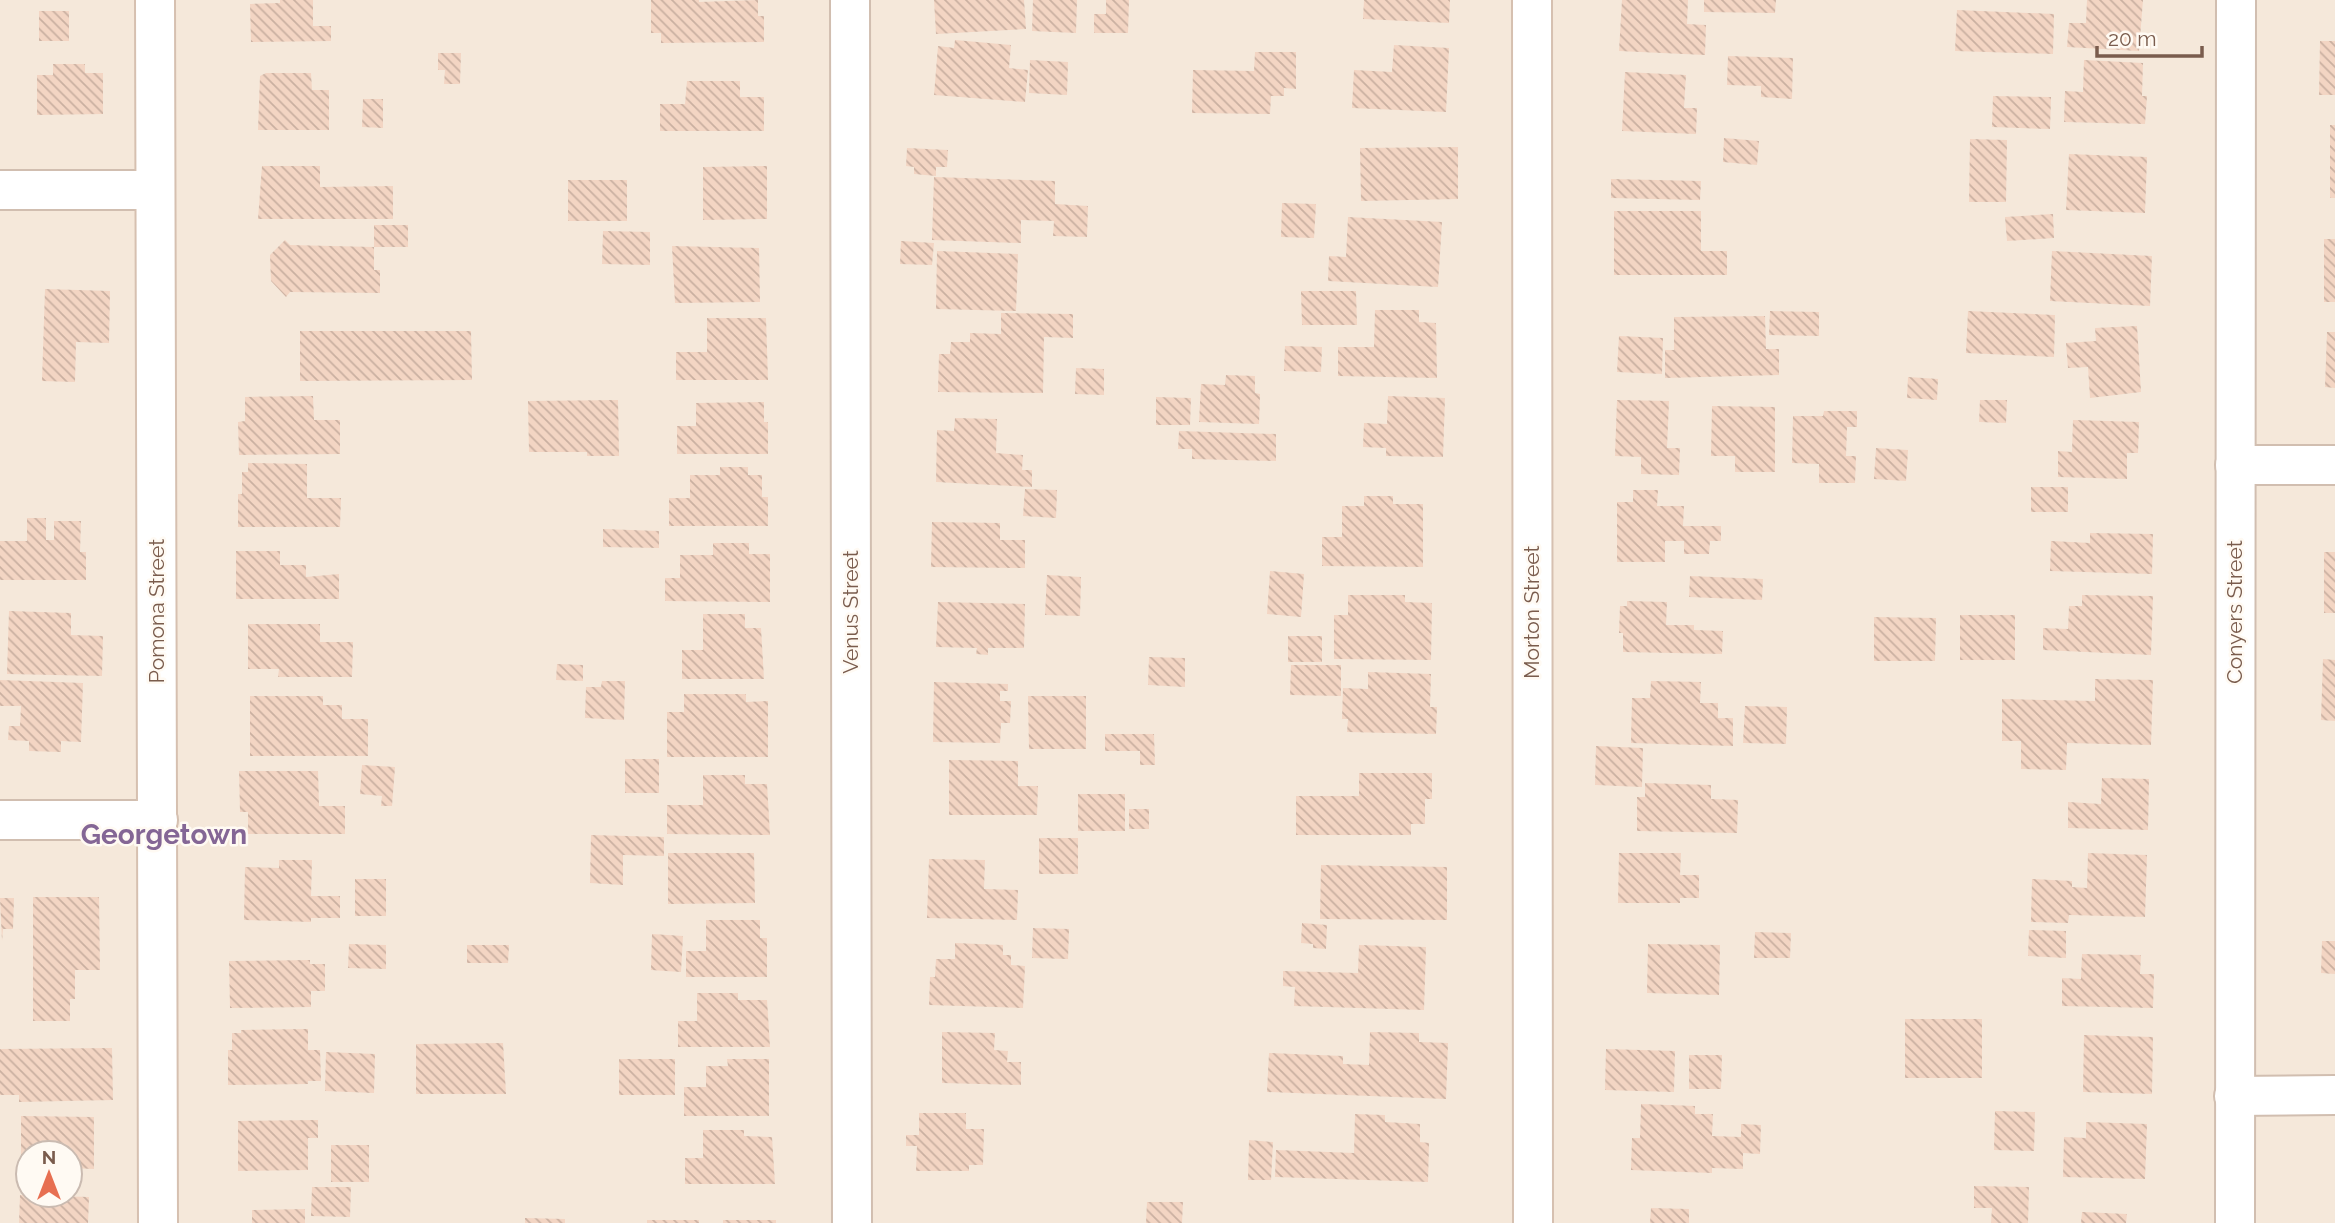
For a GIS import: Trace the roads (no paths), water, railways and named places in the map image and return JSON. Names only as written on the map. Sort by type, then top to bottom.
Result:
[{"type":"street","name":"Pomona Street","points":[[155,0],[158,1223]]},
{"type":"street","name":"Venus Street","points":[[850,0],[852,1223]]},
{"type":"street","name":"Morton Street","points":[[1532,0],[1533,1223]]},
{"type":"street","name":"Conyers Street","points":[[2235,1223],[2236,0]]},
{"type":"street","points":[[0,190],[155,190]]},
{"type":"street","points":[[2235,465],[2335,465]]},
{"type":"street","points":[[0,820],[158,820]]},
{"type":"street","points":[[2234,1096],[2335,1095]]},
{"type":"district","name":"Georgetown","points":[[164,834]]}]
